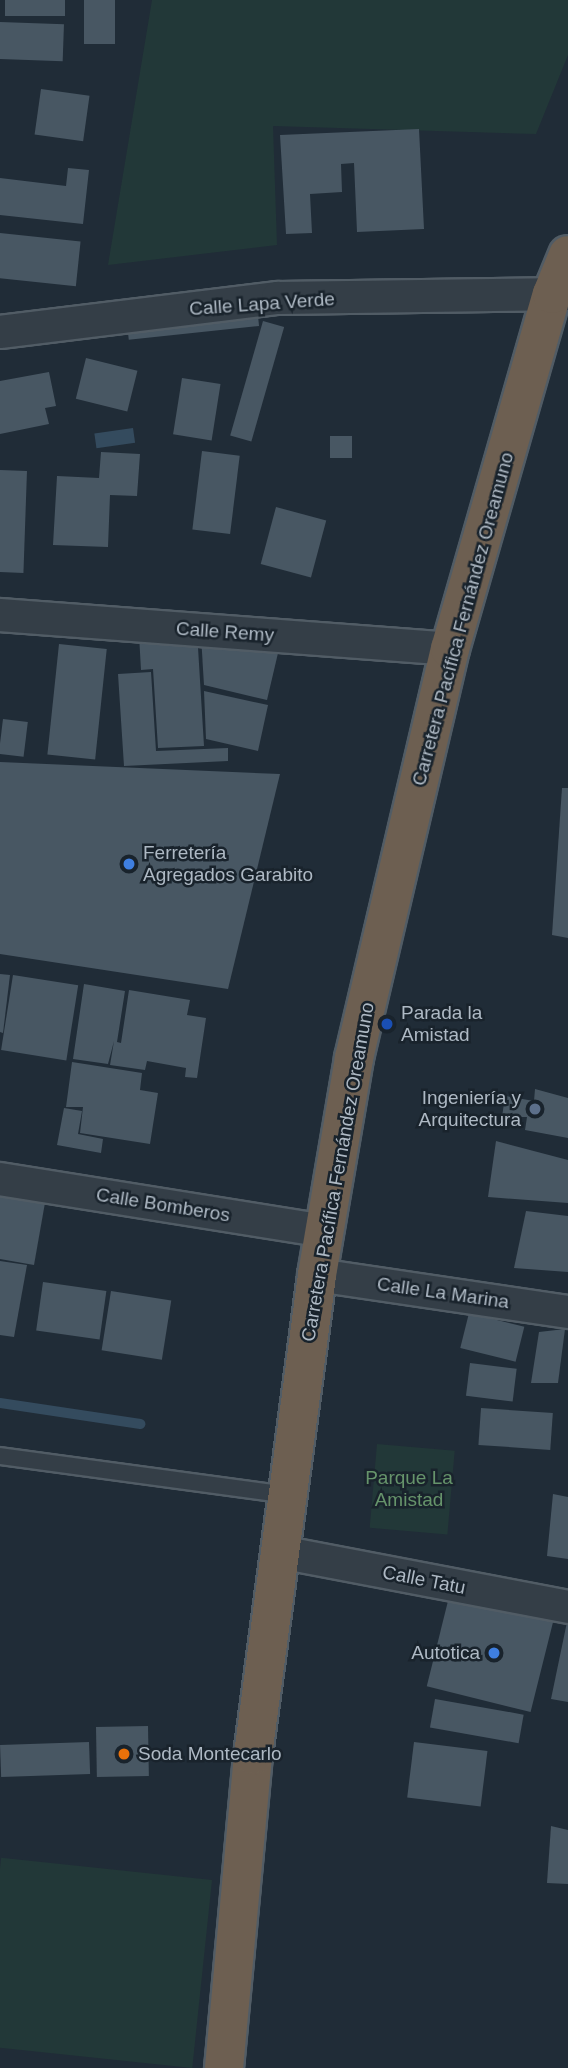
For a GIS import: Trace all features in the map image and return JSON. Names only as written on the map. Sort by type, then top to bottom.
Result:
[{"type":"highway","name":"Carretera Pacífica Fernández Oreamuno","points":[[224,2068],[253,1755],[317,1275],[355,1058],[450,649],[560,294],[568,255]]},
{"type":"street","name":"Calle Lapa Verde","points":[[0,332],[278,298],[560,294]]},
{"type":"street","name":"Calle Remy","points":[[0,615],[450,649]]},
{"type":"street","name":"Calle Bomberos","points":[[0,1179],[325,1231]]},
{"type":"street","name":"Calle La Marina","points":[[317,1275],[568,1312]]},
{"type":"street","name":"Calle Tatu","points":[[280,1552],[568,1607]]},
{"type":"lane","points":[[0,1456],[288,1495]]},
{"type":"green space","points":[[152,0],[568,0],[568,55],[536,134],[273,126],[277,245],[108,265]]},
{"type":"green space","name":"Parque La Amistad","points":[[377,1444],[455,1451],[447,1534],[370,1528]]},
{"type":"green space","points":[[1,1858],[212,1880],[192,2068],[0,2048]]},
{"type":"water","points":[[133,428],[135,443],[96,448],[94,433]]},
{"type":"building","points":[[5,0],[65,0],[65,16],[5,16]]},
{"type":"building","points":[[84,0],[115,0],[115,44],[84,44]]},
{"type":"building","points":[[0,22],[64,24],[63,61],[0,59]]},
{"type":"building","points":[[41,89],[90,96],[83,141],[35,135]]},
{"type":"building","points":[[419,129],[424,229],[357,232],[354,163],[341,164],[342,192],[310,194],[312,233],[286,234],[280,135]]},
{"type":"building","points":[[68,168],[89,170],[83,224],[0,215],[0,178],[66,186]]},
{"type":"building","points":[[0,233],[81,241],[76,286],[0,278]]},
{"type":"building","points":[[258,316],[259,326],[129,340],[128,330]]},
{"type":"building","points":[[263,321],[284,327],[251,441],[230,435]]},
{"type":"building","points":[[86,358],[137,371],[127,412],[76,399]]},
{"type":"building","points":[[49,372],[56,406],[45,408],[49,424],[0,434],[0,381]]},
{"type":"building","points":[[182,378],[221,384],[212,440],[173,434]]},
{"type":"building","points":[[330,436],[352,436],[352,458],[330,458]]},
{"type":"building","points":[[202,451],[240,456],[230,534],[192,529]]},
{"type":"building","points":[[101,452],[140,454],[137,496],[110,495],[108,547],[53,545],[57,476],[99,478]]},
{"type":"building","points":[[0,470],[27,471],[23,573],[0,572]]},
{"type":"building","points":[[276,507],[326,520],[311,577],[261,564]]},
{"type":"building","points":[[197,631],[204,746],[158,748],[153,669],[141,670],[139,635]]},
{"type":"building","points":[[201,636],[278,653],[267,700],[204,685]]},
{"type":"building","points":[[59,644],[107,649],[95,759],[47,754]]},
{"type":"building","points":[[151,672],[156,751],[228,748],[228,761],[124,766],[118,674]]},
{"type":"building","points":[[204,691],[268,705],[258,751],[206,739]]},
{"type":"building","points":[[3,719],[28,722],[24,757],[0,754]]},
{"type":"building","name":"Ferretería Agregados Garabito","points":[[0,762],[280,774],[228,989],[0,954]]},
{"type":"building","points":[[562,788],[568,788],[568,938],[552,935]]},
{"type":"building","points":[[0,974],[10,975],[3,1033],[0,1032]]},
{"type":"building","points":[[13,975],[78,985],[66,1060],[1,1050]]},
{"type":"building","points":[[84,984],[125,991],[117,1042],[121,1043],[129,990],[190,1000],[187,1015],[206,1018],[197,1078],[185,1077],[186,1068],[147,1061],[145,1070],[110,1065],[114,1041],[108,1064],[73,1059]]},
{"type":"building","points":[[72,1062],[142,1073],[140,1090],[158,1093],[150,1144],[80,1133],[83,1107],[66,1107]]},
{"type":"building","name":"Ingeniería y Arquitectura","points":[[535,1089],[568,1098],[568,1138],[525,1130],[527,1117],[502,1117],[505,1096],[534,1101]]},
{"type":"building","points":[[64,1108],[82,1111],[78,1134],[103,1139],[101,1153],[57,1145]]},
{"type":"building","points":[[496,1141],[568,1160],[568,1203],[488,1197]]},
{"type":"building","points":[[0,1189],[46,1197],[34,1265],[0,1259]]},
{"type":"building","points":[[526,1211],[568,1216],[568,1272],[514,1268]]},
{"type":"building","points":[[0,1261],[27,1265],[14,1337],[0,1335]]},
{"type":"building","points":[[43,1282],[106,1291],[100,1339],[36,1331]]},
{"type":"building","points":[[111,1291],[171,1301],[162,1360],[102,1350]]},
{"type":"building","points":[[469,1313],[524,1327],[516,1362],[460,1348]]},
{"type":"building","points":[[565,1329],[558,1383],[531,1383],[539,1332]]},
{"type":"building","points":[[470,1363],[517,1369],[513,1401],[466,1396]]},
{"type":"building","points":[[481,1408],[553,1413],[550,1450],[478,1445]]},
{"type":"building","points":[[553,1494],[568,1497],[568,1559],[547,1556]]},
{"type":"building","name":"Autotica","points":[[450,1593],[554,1619],[531,1712],[427,1686]]},
{"type":"building","points":[[568,1622],[568,1702],[551,1699]]},
{"type":"building","points":[[435,1699],[524,1715],[519,1743],[430,1728]]},
{"type":"building","name":"Soda Montecarlo","points":[[148,1726],[149,1776],[97,1777],[96,1727]]},
{"type":"building","points":[[89,1742],[90,1774],[1,1777],[0,1745]]},
{"type":"building","points":[[414,1742],[487,1751],[481,1807],[407,1798]]},
{"type":"building","points":[[551,1826],[568,1830],[568,1884],[547,1883]]},
{"type":"waterway","points":[[0,1403],[140,1424]]},
{"type":"place","name":"Ferretería Agregados Garabito","points":[[129,864]]},
{"type":"place","name":"Parada la Amistad","points":[[387,1024]]},
{"type":"place","name":"Ingeniería y Arquitectura","points":[[535,1109]]},
{"type":"place","name":"Autotica","points":[[494,1653]]},
{"type":"place","name":"Soda Montecarlo","points":[[124,1754]]}]
